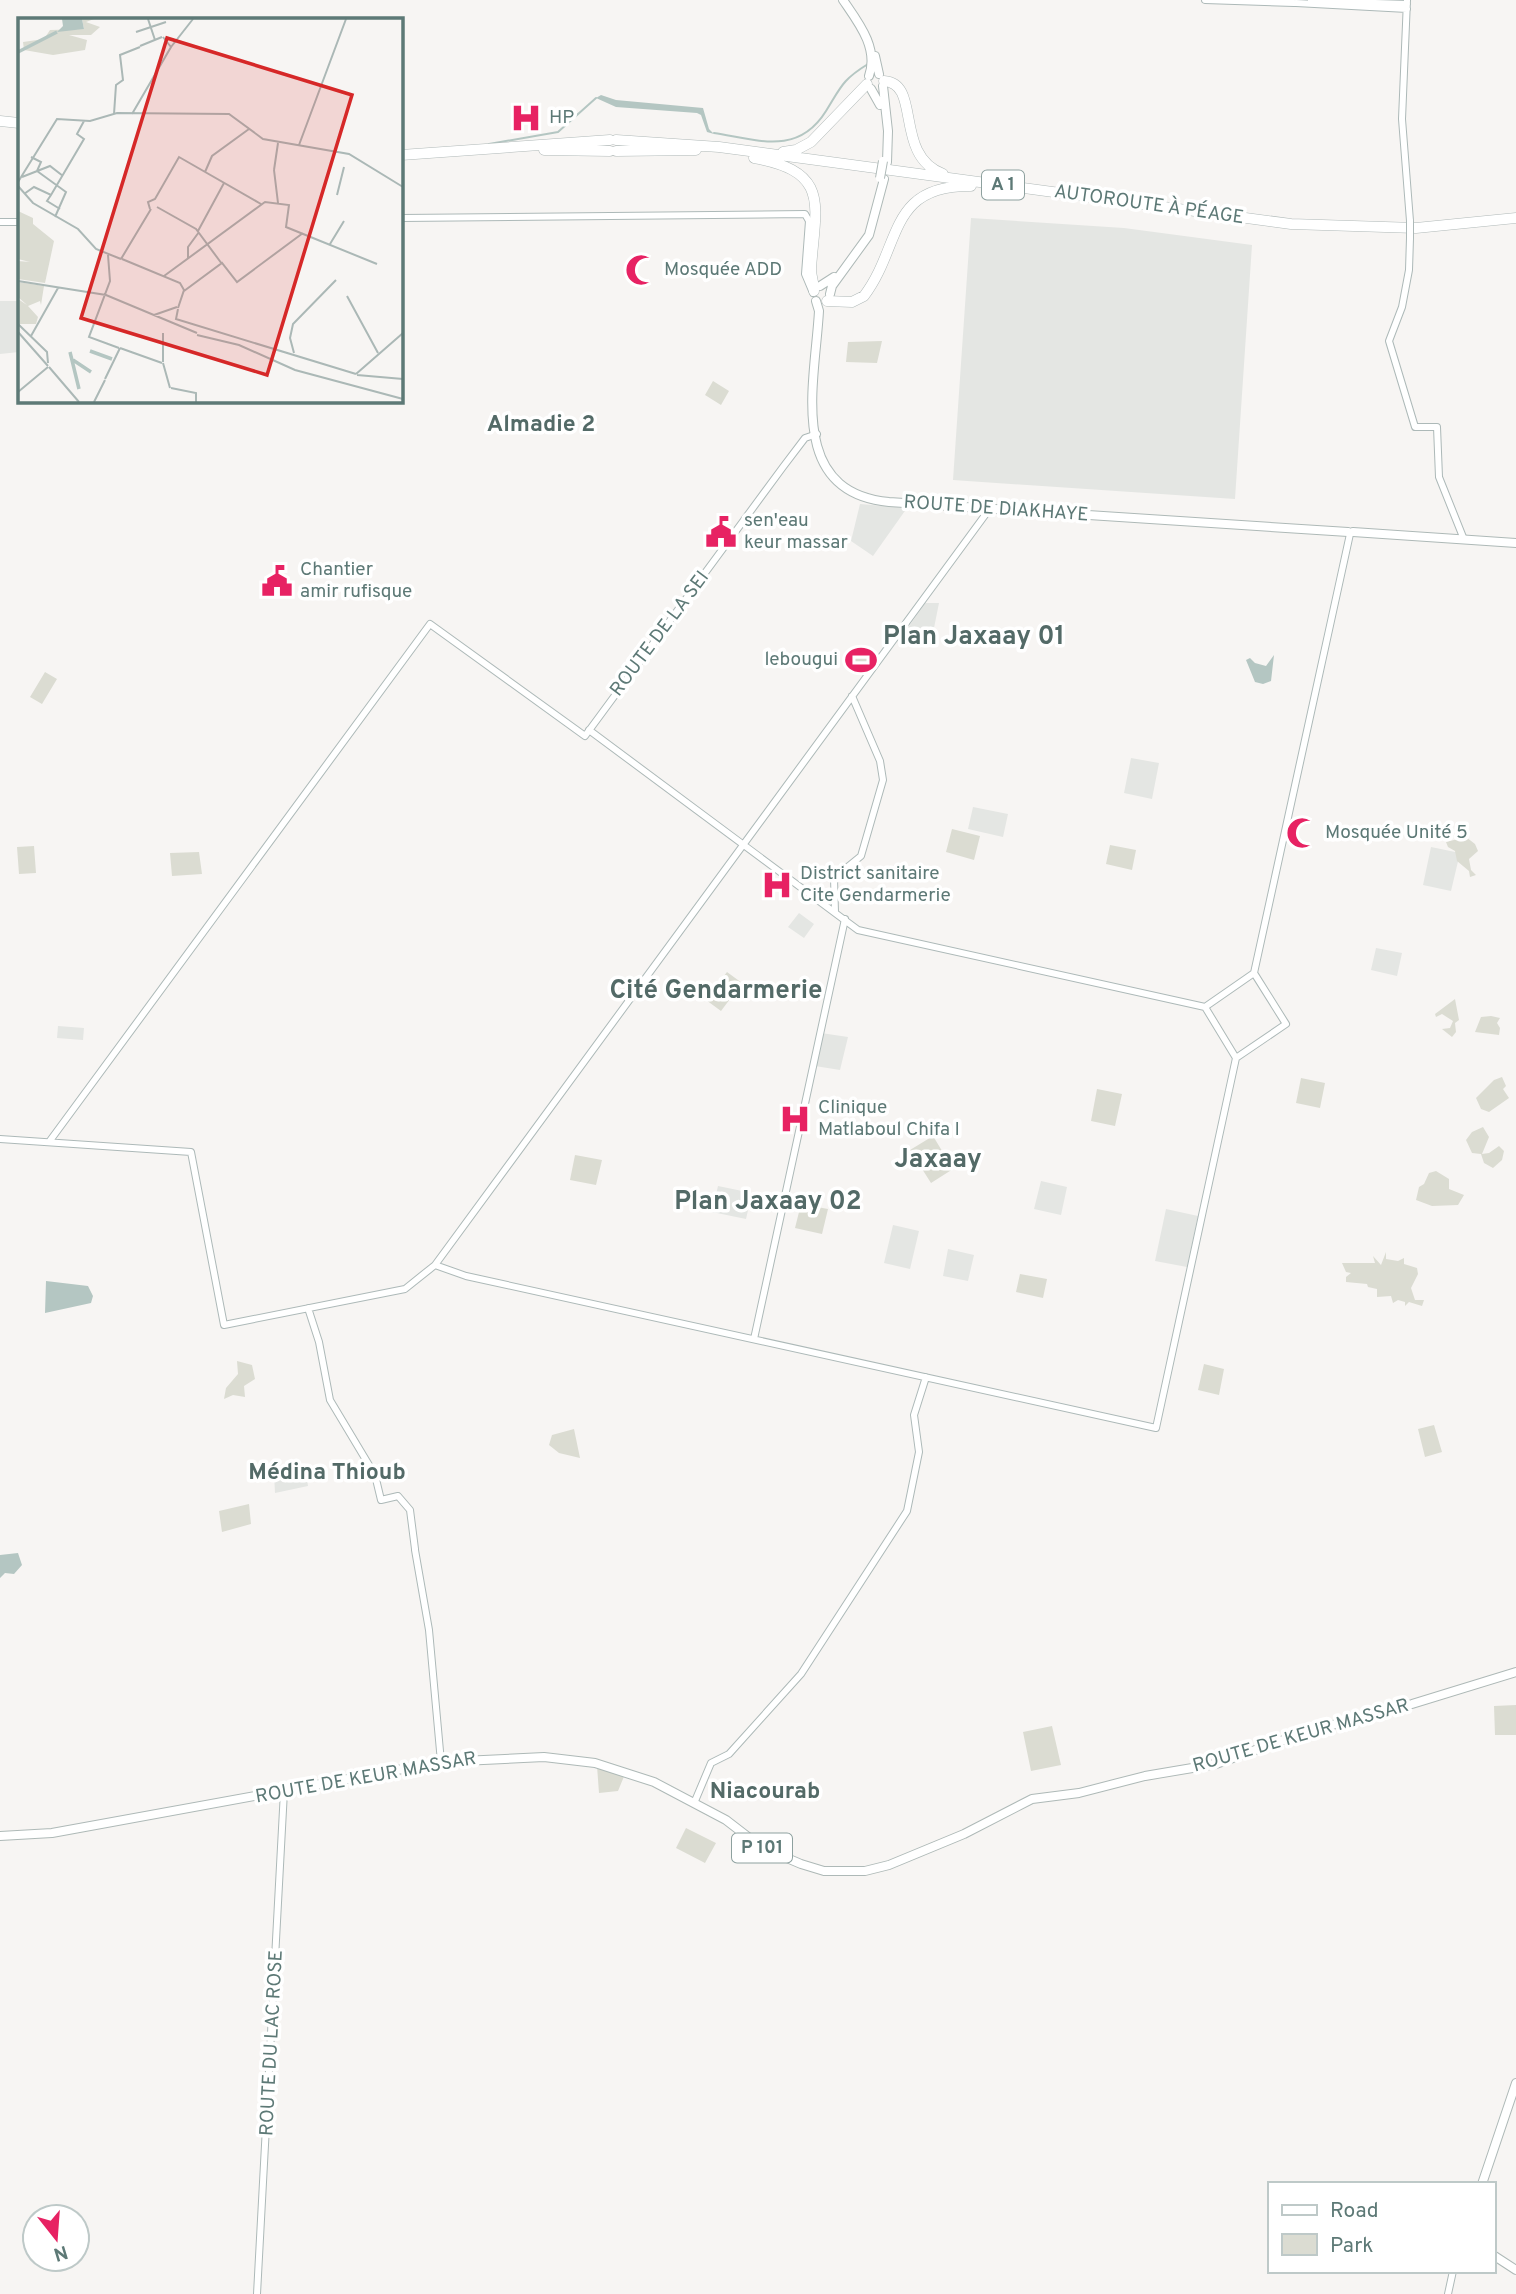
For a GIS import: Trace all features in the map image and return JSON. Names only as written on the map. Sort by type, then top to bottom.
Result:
[{"type":"highway","points":[[882,80],[897,84],[904,94],[912,138],[925,163],[942,174],[975,184]]},
{"type":"highway","points":[[721,150],[782,152],[803,147],[818,136],[869,83]]},
{"type":"highway","points":[[0,122],[18,125]]},
{"type":"highway","name":"A 1","points":[[402,157],[613,145],[721,150],[975,184]]},
{"type":"highway","points":[[721,150],[789,167],[809,184],[816,205],[811,273],[815,293]]},
{"type":"highway","points":[[828,299],[855,301],[864,296],[901,220],[921,197],[941,188],[975,184]]},
{"type":"highway","name":"AUTOROUTE À PÉAGE","points":[[975,184],[1320,226],[1416,228],[1516,220]]},
{"type":"main road","points":[[815,293],[833,279],[865,233],[875,209],[885,162],[888,131],[882,80],[867,33],[845,0]]},
{"type":"main road","points":[[845,0],[866,39],[872,60],[869,83],[878,98],[883,122],[885,162]]},
{"type":"main road","points":[[869,83],[882,80]]},
{"type":"main road","points":[[869,83],[882,80]]},
{"type":"main road","points":[[828,299],[832,286],[869,234],[882,179]]},
{"type":"main road","points":[[815,293],[827,288],[828,299]]},
{"type":"main road","points":[[815,293],[828,299]]},
{"type":"main road","name":"ROUTE DE DIAKHAYE","points":[[815,293],[819,313],[812,435],[834,474],[862,493],[888,499],[986,508],[1516,541]]},
{"type":"main road","name":"ROUTE DE DIAKHAYE","points":[[812,435],[821,320],[828,299]]},
{"type":"main road","name":"ROUTE DE DIAKHAYE","points":[[1350,531],[1516,541]]},
{"type":"main road","name":"ROUTE DE KEUR MASSAR","points":[[0,1836],[52,1833],[441,1762],[515,1757],[587,1762],[654,1782],[695,1801],[761,1847],[800,1864],[824,1871],[865,1871],[889,1865],[964,1834],[1032,1799],[1079,1793],[1159,1773],[1216,1765],[1306,1732],[1412,1704],[1516,1672]]},
{"type":"main road","points":[[1483,2182],[1516,2082]]},
{"type":"main road","points":[[1495,2256],[1516,2270]]},
{"type":"street","points":[[1205,0],[1407,4],[1402,119],[1410,222],[1409,270],[1402,307],[1389,341],[1415,427],[1437,427],[1439,477],[1463,537]]},
{"type":"street","points":[[402,218],[805,214],[809,221],[804,274],[815,293]]},
{"type":"street","points":[[0,222],[18,222]]},
{"type":"street","name":"ROUTE DE LA SEI","points":[[587,733],[812,435]]},
{"type":"street","points":[[0,1139],[191,1152],[224,1325],[405,1289],[435,1265],[744,846],[986,508]]},
{"type":"street","points":[[1205,1007],[1254,973],[1350,531]]},
{"type":"street","points":[[49,1142],[430,624],[587,733],[858,930],[1205,1007],[1236,1058],[1156,1428],[467,1276],[435,1265]]},
{"type":"street","points":[[754,1339],[841,918],[834,878],[861,856],[883,780],[880,761],[852,696]]},
{"type":"street","points":[[1236,1058],[1286,1024],[1254,973]]},
{"type":"street","points":[[308,1308],[335,1413],[375,1475],[381,1500],[398,1496],[410,1510],[429,1630],[441,1762]]},
{"type":"street","points":[[695,1801],[711,1763],[729,1754],[801,1674],[907,1511],[919,1452],[914,1415],[926,1377]]},
{"type":"street","name":"ROUTE DU LAC ROSE","points":[[257,2294],[284,1791]]},
{"type":"street","points":[[1448,2294],[1453,2273]]},
{"type":"shaded area","points":[[601,95],[616,100],[703,108],[709,129],[714,134],[707,132],[701,115],[697,113],[616,107],[596,98]]},
{"type":"shaded area","points":[[971,218],[1124,228],[1252,245],[1235,499],[953,480]]},
{"type":"shaded area","points":[[0,301],[18,301],[18,352],[0,354]]},
{"type":"shaded area","points":[[860,504],[907,508],[873,556],[851,541]]},
{"type":"shaded area","points":[[925,603],[939,603],[932,638],[905,632]]},
{"type":"shaded area","points":[[1274,655],[1271,681],[1263,684],[1255,682],[1246,660],[1250,658],[1255,663],[1266,666]]},
{"type":"shaded area","points":[[1131,758],[1159,763],[1152,799],[1124,793]]},
{"type":"shaded area","points":[[973,807],[1008,814],[1003,837],[968,829]]},
{"type":"shaded area","points":[[1431,847],[1460,853],[1451,891],[1423,885]]},
{"type":"shaded area","points":[[799,913],[814,924],[804,938],[788,927]]},
{"type":"shaded area","points":[[1376,948],[1402,953],[1397,976],[1371,970]]},
{"type":"shaded area","points":[[58,1026],[84,1028],[83,1040],[57,1038]]},
{"type":"shaded area","points":[[821,1033],[848,1037],[840,1070],[815,1066]]},
{"type":"shaded area","points":[[1041,1181],[1067,1187],[1061,1215],[1034,1209]]},
{"type":"shaded area","points":[[718,1186],[752,1193],[746,1219],[712,1212]]},
{"type":"shaded area","points":[[1166,1209],[1198,1216],[1187,1267],[1155,1261]]},
{"type":"shaded area","points":[[893,1225],[919,1231],[910,1269],[884,1263]]},
{"type":"shaded area","points":[[948,1249],[974,1255],[968,1281],[943,1276]]},
{"type":"shaded area","points":[[46,1281],[88,1286],[93,1296],[91,1303],[45,1313]]},
{"type":"shaded area","name":"Médina Thioub","points":[[306,1471],[308,1486],[275,1493],[274,1473]]},
{"type":"shaded area","points":[[18,1553],[22,1565],[14,1574],[5,1573],[0,1578],[0,1555]]},
{"type":"green space","points":[[882,341],[877,363],[846,362],[848,342]]},
{"type":"green space","points":[[713,381],[729,391],[721,405],[705,395]]},
{"type":"green space","name":"lebougui","points":[[859,645],[877,658],[863,676],[845,663]]},
{"type":"green space","points":[[45,672],[57,679],[42,704],[30,697]]},
{"type":"green space","points":[[952,829],[980,836],[974,860],[946,852]]},
{"type":"green space","points":[[1466,837],[1475,844],[1478,851],[1469,859],[1471,870],[1476,875],[1470,877],[1469,871],[1457,861],[1455,851],[1448,847],[1446,842]]},
{"type":"green space","points":[[1110,845],[1136,850],[1132,870],[1106,864]]},
{"type":"green space","points":[[34,846],[36,873],[19,874],[17,847]]},
{"type":"green space","points":[[199,852],[202,874],[172,876],[170,853]]},
{"type":"green space","points":[[727,972],[742,983],[721,1011],[706,1000]]},
{"type":"green space","points":[[1455,999],[1459,1020],[1455,1023],[1456,1032],[1452,1037],[1442,1029],[1450,1028],[1453,1021],[1442,1014],[1436,1017],[1435,1014]]},
{"type":"green space","points":[[1481,1017],[1500,1018],[1497,1023],[1500,1028],[1499,1035],[1475,1032]]},
{"type":"green space","points":[[1502,1077],[1506,1086],[1503,1089],[1509,1098],[1489,1112],[1481,1109],[1476,1098],[1494,1080]]},
{"type":"green space","points":[[1301,1078],[1325,1083],[1320,1108],[1296,1103]]},
{"type":"green space","points":[[1097,1089],[1122,1094],[1115,1126],[1091,1121]]},
{"type":"green space","points":[[1483,1127],[1489,1137],[1482,1154],[1499,1146],[1504,1151],[1502,1160],[1493,1168],[1484,1163],[1481,1154],[1472,1153],[1466,1140],[1472,1132]]},
{"type":"green space","points":[[933,1136],[953,1169],[931,1183],[910,1150]]},
{"type":"green space","points":[[575,1155],[602,1160],[596,1185],[570,1180]]},
{"type":"green space","points":[[1436,1171],[1449,1179],[1449,1189],[1464,1195],[1458,1205],[1432,1206],[1416,1200],[1419,1187],[1424,1184],[1429,1173]]},
{"type":"green space","points":[[801,1204],[828,1209],[822,1234],[795,1228]]},
{"type":"green space","points":[[1386,1252],[1386,1259],[1398,1261],[1404,1258],[1404,1264],[1417,1268],[1418,1274],[1411,1288],[1415,1300],[1424,1300],[1422,1306],[1409,1302],[1405,1306],[1405,1302],[1398,1300],[1393,1303],[1391,1296],[1377,1297],[1377,1289],[1368,1287],[1367,1284],[1346,1282],[1346,1277],[1351,1273],[1346,1272],[1342,1263],[1375,1263],[1373,1256],[1381,1265]]},
{"type":"green space","points":[[1020,1274],[1047,1279],[1043,1298],[1016,1292]]},
{"type":"green space","points":[[237,1361],[252,1365],[255,1379],[244,1386],[245,1397],[233,1395],[224,1399],[226,1388],[238,1374]]},
{"type":"green space","points":[[1204,1364],[1224,1369],[1219,1395],[1198,1390]]},
{"type":"green space","points":[[1434,1425],[1442,1452],[1425,1457],[1418,1429]]},
{"type":"green space","points":[[574,1429],[580,1458],[559,1453],[549,1445],[552,1435]]},
{"type":"green space","points":[[249,1504],[251,1524],[222,1532],[219,1511]]},
{"type":"green space","points":[[1516,1705],[1516,1735],[1495,1735],[1494,1706]]},
{"type":"green space","points":[[1052,1726],[1061,1765],[1031,1771],[1023,1732]]},
{"type":"green space","points":[[597,1766],[625,1774],[618,1791],[599,1793]]},
{"type":"green space","points":[[686,1828],[716,1843],[705,1863],[676,1848]]},
{"type":"waterway","points":[[714,133],[761,141],[790,140],[815,125],[847,80],[868,64]]},
{"type":"waterway","points":[[489,144],[558,132],[596,98]]},
{"type":"place","name":"HP","points":[[526,118]]},
{"type":"place","name":"Mosquée ADD","points":[[641,270]]},
{"type":"place","name":"sen'eau keur massar","points":[[721,532]]},
{"type":"place","name":"Chantier amir rufisque","points":[[277,581]]},
{"type":"place","name":"lebougui","points":[[861,660]]},
{"type":"place","name":"Mosquée Unité 5","points":[[1302,833]]},
{"type":"place","name":"District sanitaire Cite Gendarmerie","points":[[777,885]]},
{"type":"place","name":"Clinique Matlaboul Chifa I","points":[[795,1119]]},
{"type":"district","name":"Almadie 2","points":[[541,425]]},
{"type":"district","name":"Plan Jaxaay 01","points":[[974,637]]},
{"type":"district","name":"Cité Gendarmerie","points":[[716,991]]},
{"type":"district","name":"Jaxaay","points":[[938,1160]]},
{"type":"district","name":"Plan Jaxaay 02","points":[[768,1202]]},
{"type":"district","name":"Médina Thioub","points":[[327,1473]]},
{"type":"district","name":"Niacourab","points":[[765,1792]]}]
